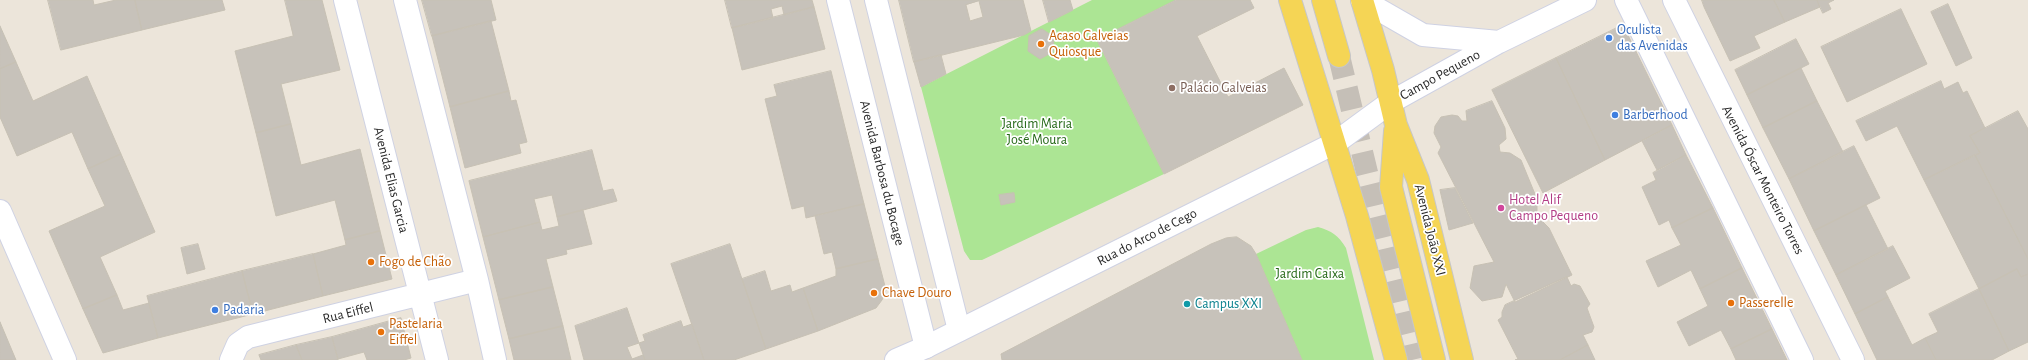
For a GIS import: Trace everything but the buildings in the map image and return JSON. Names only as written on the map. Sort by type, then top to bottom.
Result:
[{"type":"main road","points":[[1290,0],[1335,143],[1396,360]]},
{"type":"main road","points":[[1323,0],[1339,56]]},
{"type":"main road","name":"Campo Pequeno","points":[[1362,0],[1391,102]]},
{"type":"main road","name":"Avenida João XXI","points":[[1391,102],[1396,126],[1418,180],[1462,360]]},
{"type":"main road","points":[[1396,126],[1391,187],[1434,360]]},
{"type":"street","name":"Avenida Elias Garcia","points":[[345,0],[437,360]]},
{"type":"street","points":[[404,0],[477,280],[495,360]]},
{"type":"street","name":"Avenida Barbosa du Bocage","points":[[838,0],[926,347]]},
{"type":"street","points":[[876,0],[959,330]]},
{"type":"street","points":[[1362,0],[1423,35],[1499,42]]},
{"type":"street","name":"Campo Pequeno","points":[[1391,102],[1499,42],[1585,0]]},
{"type":"street","points":[[1626,0],[1802,360]]},
{"type":"street","name":"Avenida Óscar Monteiro Torres","points":[[1674,0],[1853,360]]},
{"type":"street","name":"Rua do Arco de Cego","points":[[896,360],[926,347],[1335,143],[1391,102]]},
{"type":"street","points":[[0,211],[65,360]]},
{"type":"street","name":"Rua Eiffel","points":[[231,360],[238,344],[248,337],[477,280]]},
{"type":"green space","name":"Jardim Maria José Moura","points":[[1092,0],[1176,0],[1097,40],[1164,174],[982,260],[970,260],[964,251],[921,87]]},
{"type":"green space","name":"Jardim Caixa","points":[[1318,227],[1334,234],[1346,248],[1374,360],[1302,360],[1256,254],[1306,230]]},
{"type":"tunnel","points":[[1339,56],[1412,360]]},
{"type":"place","name":"Oculista das Avenidas","points":[[1609,38]]},
{"type":"place","name":"Acaso Galveias Quiosque","points":[[1041,44]]},
{"type":"place","name":"Palácio Galveias","points":[[1172,88]]},
{"type":"place","name":"Barberhood","points":[[1615,115]]},
{"type":"place","name":"Hotel Alif Campo Pequeno","points":[[1501,208]]},
{"type":"place","name":"Fogo de Chão","points":[[371,262]]},
{"type":"place","name":"Chave Douro","points":[[874,293]]},
{"type":"place","name":"Passerelle","points":[[1731,303]]},
{"type":"place","name":"Campus XXI","points":[[1187,304]]},
{"type":"place","name":"Padaria","points":[[215,310]]},
{"type":"place","name":"Pastelaria Eiffel","points":[[381,332]]}]
